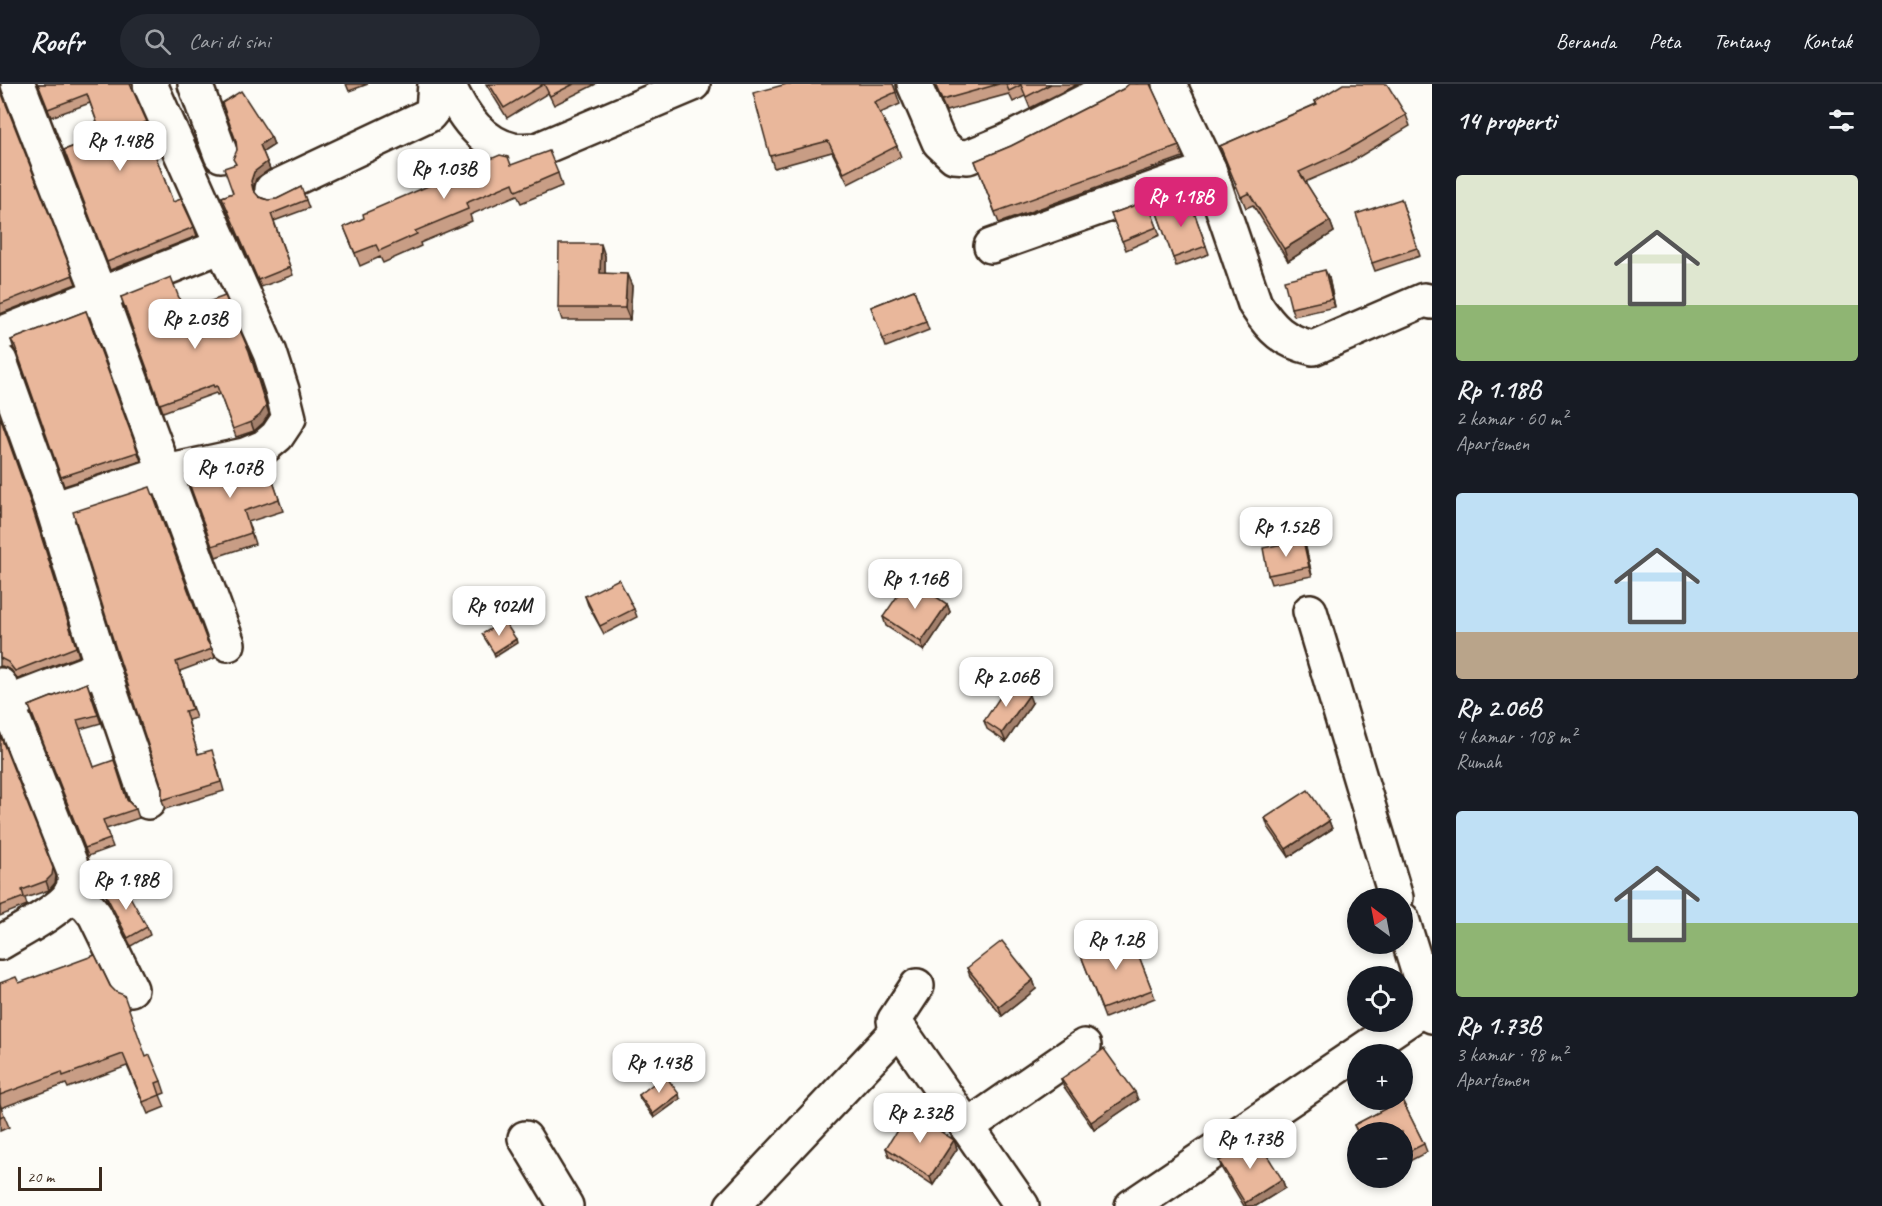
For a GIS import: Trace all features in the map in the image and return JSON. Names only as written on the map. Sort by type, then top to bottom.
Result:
[{"type":"street","points":[[18,84],[100,295],[228,644]]},
{"type":"street","points":[[53,510],[166,472],[245,455],[264,447],[277,436],[289,418],[270,353],[150,84]]},
{"type":"street","points":[[195,84],[221,155]]},
{"type":"street","points":[[272,189],[429,115],[434,110],[435,84]]},
{"type":"street","points":[[448,84],[470,123],[490,140],[513,150],[537,150],[644,94],[693,84]]},
{"type":"street","points":[[914,84],[939,142],[954,156],[968,157],[1007,141],[1119,84]]},
{"type":"street","points":[[1168,84],[1209,169],[1255,304],[1267,323],[1285,339],[1313,348],[1424,300],[1432,302]]},
{"type":"street","points":[[991,246],[1209,169]]},
{"type":"street","points":[[0,334],[222,246]]},
{"type":"street","points":[[0,361],[53,510],[102,667],[148,802]]},
{"type":"street","points":[[1310,611],[1393,888]]},
{"type":"street","points":[[0,943],[59,905],[70,894],[75,882],[74,872],[2,698],[102,667]]},
{"type":"street","points":[[70,894],[87,905],[95,915],[131,988]]},
{"type":"street","points":[[1132,1206],[1430,1011],[1413,954]]},
{"type":"street","points":[[917,986],[894,1021],[1022,1206]]},
{"type":"street","points":[[732,1206],[899,1029]]},
{"type":"street","points":[[967,1127],[1084,1046]]},
{"type":"street","points":[[525,1138],[566,1206]]},
{"type":"building","points":[[38,84],[130,84],[147,122],[143,123],[173,202],[181,199],[194,227],[107,262],[64,150],[102,136],[87,94],[48,109]]},
{"type":"building","points":[[489,84],[544,84],[504,108]]},
{"type":"building","points":[[544,84],[574,84],[550,96]]},
{"type":"building","points":[[787,84],[893,84],[896,92],[874,102],[897,146],[844,173],[828,141],[770,156],[753,93]]},
{"type":"building","points":[[935,84],[999,84],[942,100]]},
{"type":"building","points":[[1006,84],[1051,84],[1026,97],[1021,85],[1009,91]]},
{"type":"building","points":[[1129,84],[1150,84],[1179,146],[995,212],[975,161],[1011,146]]},
{"type":"building","points":[[1343,84],[1387,84],[1406,115],[1345,151],[1299,172],[1330,221],[1284,249],[1249,193],[1241,197],[1220,146],[1317,104],[1315,101]]},
{"type":"building","points":[[0,89],[73,275],[0,304]]},
{"type":"building","points":[[241,91],[271,137],[260,145],[267,162],[254,172],[251,181],[253,190],[259,197],[268,200],[277,199],[301,187],[306,200],[271,214],[290,267],[258,280],[222,197],[233,193],[224,168],[236,164],[233,159],[237,150],[222,103]]},
{"type":"building","points":[[549,151],[558,173],[516,191],[513,183],[466,203],[468,209],[415,231],[417,234],[379,251],[376,245],[355,253],[344,227],[364,218],[363,214],[500,155],[508,157],[511,165]]},
{"type":"building","points":[[1189,198],[1206,246],[1173,258],[1156,210]]},
{"type":"building","points":[[1401,199],[1417,248],[1372,263],[1356,214]]},
{"type":"building","points":[[1147,201],[1157,227],[1122,241],[1111,214]]},
{"type":"building","points":[[559,244],[601,244],[600,273],[627,274],[625,308],[558,308]]},
{"type":"building","points":[[1325,270],[1332,299],[1291,308],[1284,280]]},
{"type":"building","points":[[171,277],[184,311],[225,296],[249,351],[266,406],[251,422],[233,429],[217,386],[213,385],[160,404],[121,297]]},
{"type":"building","points":[[914,290],[926,322],[883,339],[871,307]]},
{"type":"building","points":[[86,311],[138,452],[61,477],[11,340]]},
{"type":"building","points":[[0,417],[32,507],[76,647],[15,671],[8,662],[0,658]]},
{"type":"building","points":[[267,464],[279,499],[244,511],[251,533],[212,546],[186,475],[229,466],[232,475]]},
{"type":"building","points":[[150,487],[207,641],[212,649],[176,662],[192,709],[185,711],[198,754],[212,750],[221,782],[162,800],[162,787],[73,512]]},
{"type":"building","points":[[1303,540],[1309,567],[1268,575],[1263,548]]},
{"type":"building","points":[[619,579],[634,609],[600,626],[585,596]]},
{"type":"building","points":[[909,579],[947,604],[921,642],[883,617]]},
{"type":"building","points":[[504,621],[516,639],[494,653],[482,634]]},
{"type":"building","points":[[1010,682],[1029,695],[1002,733],[984,721]]},
{"type":"building","points":[[87,683],[98,715],[77,720],[94,767],[114,760],[127,800],[136,809],[103,820],[110,839],[85,848],[29,706]]},
{"type":"building","points":[[0,735],[53,868],[52,875],[46,881],[22,890],[24,897],[0,906]]},
{"type":"building","points":[[1308,790],[1329,821],[1286,849],[1265,818]]},
{"type":"building","points":[[123,884],[147,927],[128,938],[105,893]]},
{"type":"building","points":[[1130,933],[1152,990],[1102,1009],[1080,953]]},
{"type":"building","points":[[1002,941],[1033,980],[999,1007],[967,968]]},
{"type":"building","points":[[95,955],[110,986],[116,992],[124,995],[146,1057],[150,1055],[161,1081],[156,1083],[160,1095],[143,1102],[123,1054],[63,1076],[62,1072],[0,1095],[0,983],[16,977],[19,983]]},
{"type":"building","points":[[1104,1049],[1135,1092],[1091,1122],[1061,1079]]},
{"type":"building","points":[[665,1075],[679,1094],[653,1114],[639,1095]]},
{"type":"building","points":[[0,1104],[4,1115],[0,1117]]},
{"type":"building","points":[[1383,1110],[1407,1110],[1413,1122],[1360,1122]]},
{"type":"building","points":[[909,1111],[954,1140],[930,1177],[886,1148]]},
{"type":"building","points":[[1413,1122],[1424,1144],[1413,1150]]},
{"type":"building","points":[[1256,1138],[1282,1179],[1245,1203],[1219,1161]]}]
